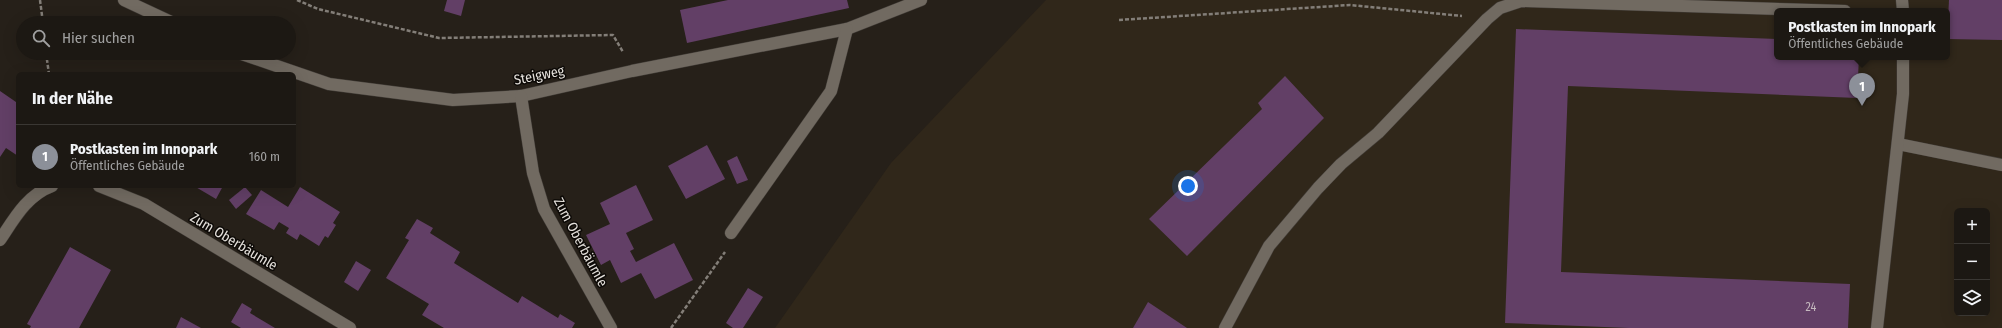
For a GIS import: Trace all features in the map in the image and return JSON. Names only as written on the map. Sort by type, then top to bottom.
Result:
[{"type":"street","points":[[124,0],[157,16]]},
{"type":"street","name":"Steigweg","points":[[296,73],[329,84],[453,100],[521,96],[632,71],[847,29],[921,0]]},
{"type":"street","points":[[1225,328],[1270,246],[1318,188],[1341,164],[1378,132],[1487,19],[1500,8],[1521,1],[1774,9]]},
{"type":"street","points":[[731,233],[831,91],[847,29]]},
{"type":"street","name":"Steigweg","points":[[259,60],[294,72]]},
{"type":"street","points":[[1877,328],[1903,94],[1903,60]]},
{"type":"street","name":"Zum Oberbäumle","points":[[521,96],[533,172],[544,208],[611,328]]},
{"type":"street","points":[[1898,144],[2002,165]]},
{"type":"street","points":[[0,240],[20,211],[34,195],[48,188]]},
{"type":"street","name":"Zum Oberbäumle","points":[[104,188],[144,204],[350,328]]},
{"type":"path","points":[[40,0],[41,16]]},
{"type":"path","points":[[297,0],[318,9],[439,38],[613,35],[632,71]]},
{"type":"path","points":[[1119,20],[1350,5],[1432,12],[1487,19]]},
{"type":"path","points":[[47,60],[49,72]]},
{"type":"path","points":[[671,328],[729,245],[731,233]]},
{"type":"shaded area","points":[[1046,0],[2002,0],[2002,328],[775,328],[891,163]]},
{"type":"building","points":[[447,0],[465,0],[461,16],[444,11]]},
{"type":"building","points":[[728,0],[847,0],[849,8],[687,43],[680,10]]},
{"type":"building","points":[[1949,0],[2002,0],[2002,40],[1950,39],[1950,8],[1949,8]]},
{"type":"building","points":[[1516,29],[1774,39],[1774,60],[1859,60],[1857,98],[1568,86],[1561,272],[1850,284],[1848,328],[1629,328],[1505,323]]},
{"type":"building","points":[[1285,76],[1324,118],[1187,256],[1149,219],[1262,109],[1258,103]]},
{"type":"building","points":[[0,91],[16,102],[16,155],[6,148],[0,157]]},
{"type":"building","points":[[707,145],[725,179],[686,199],[668,166]]},
{"type":"building","points":[[737,156],[748,180],[737,184],[727,161]]},
{"type":"building","points":[[636,185],[653,220],[626,233],[634,249],[630,251],[636,262],[674,243],[693,280],[655,299],[641,273],[621,283],[610,260],[601,265],[586,235],[610,224],[600,203]]},
{"type":"building","points":[[300,187],[340,212],[333,223],[336,225],[328,238],[325,236],[319,246],[300,234],[297,240],[286,233],[289,228],[279,222],[274,230],[246,214],[261,190],[288,207]]},
{"type":"building","points":[[197,188],[222,188],[216,199]]},
{"type":"building","points":[[244,188],[246,188],[252,195],[236,209],[229,200]]},
{"type":"building","points":[[417,219],[433,228],[430,233],[460,252],[454,263],[518,303],[522,296],[558,318],[560,314],[575,323],[572,328],[444,328],[422,315],[429,304],[386,278],[409,240],[405,238]]},
{"type":"building","points":[[70,247],[111,270],[79,328],[30,328],[31,326],[27,324]]},
{"type":"building","points":[[356,261],[371,270],[358,291],[344,282]]},
{"type":"building","points":[[748,288],[763,297],[743,328],[733,328],[726,323]]},
{"type":"building","points":[[1148,302],[1187,328],[1133,328]]},
{"type":"building","points":[[242,303],[252,309],[250,313],[275,328],[241,328],[231,322]]},
{"type":"building","points":[[181,317],[201,328],[176,328]]},
{"type":"place","name":"Postkasten im Innopark","points":[[1862,106]]}]
